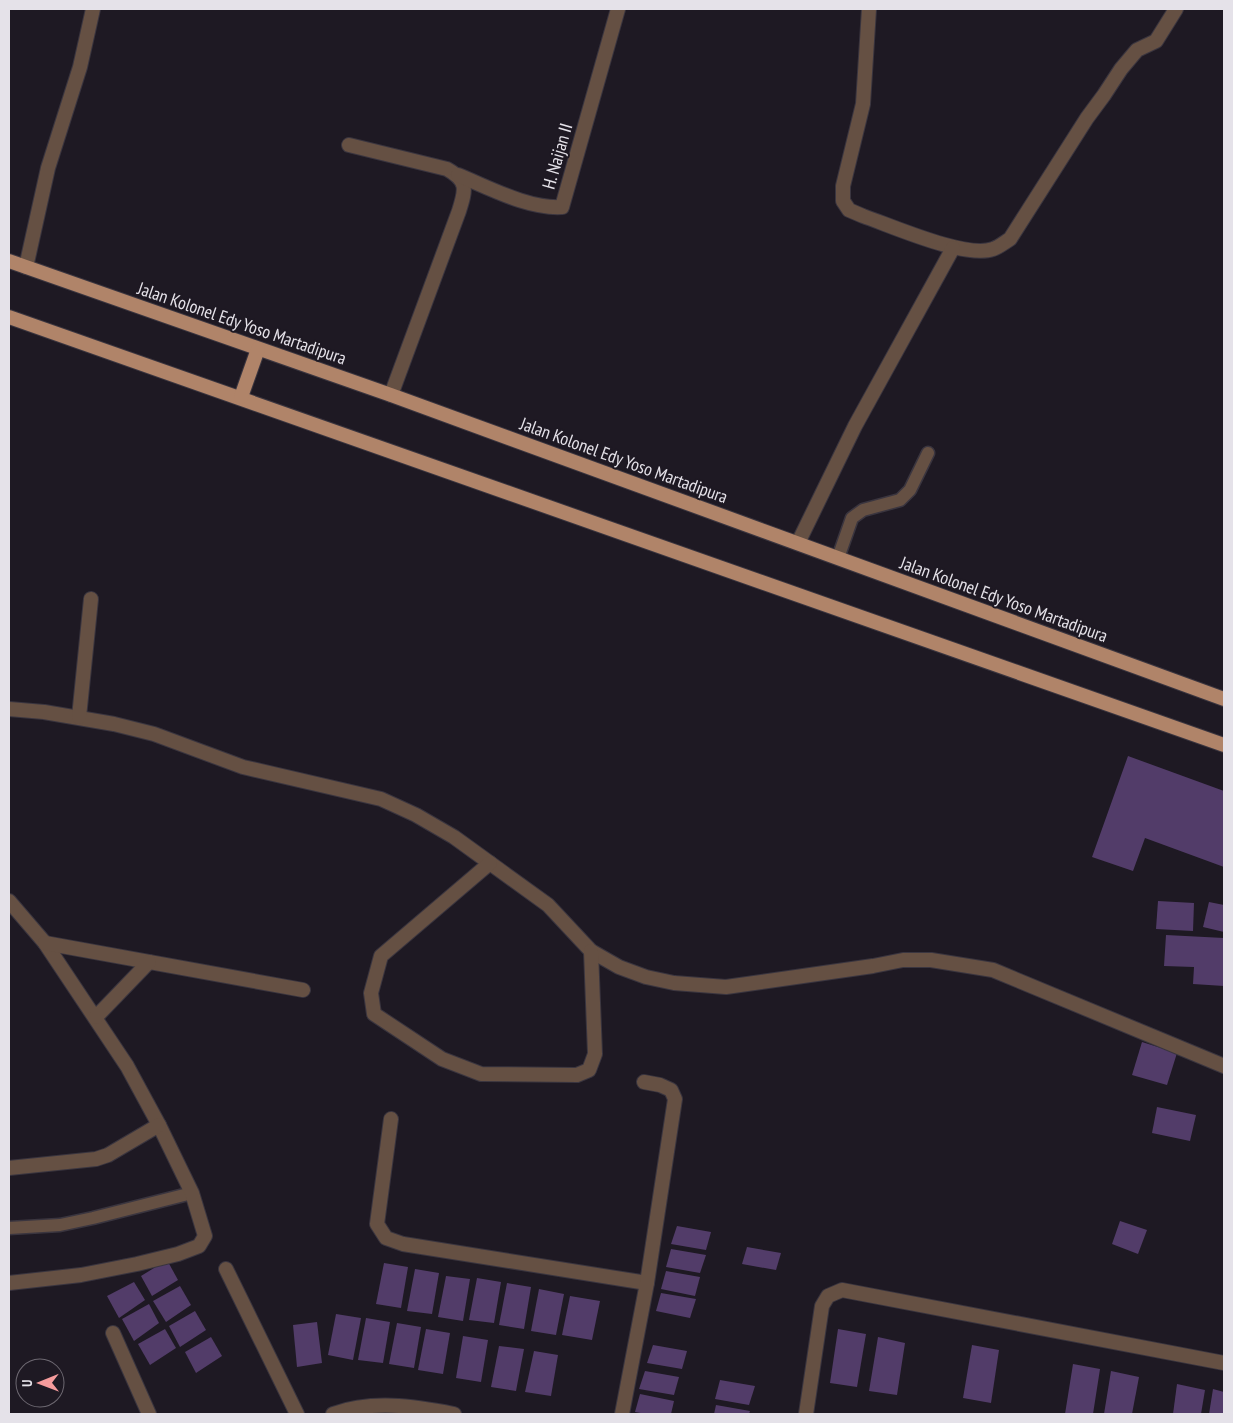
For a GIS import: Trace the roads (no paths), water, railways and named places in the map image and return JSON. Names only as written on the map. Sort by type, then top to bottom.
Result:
[{"type":"main road","name":"Jalan Kolonel Edy Yoso Martadipura","points":[[9,261],[391,395],[1224,698]]},
{"type":"main road","points":[[9,317],[1224,744]]},
{"type":"main road","points":[[241,397],[258,349]]},
{"type":"street","points":[[26,267],[48,168],[80,67],[93,9]]},
{"type":"street","name":"H. Naijan II","points":[[458,176],[533,205],[562,208],[618,9]]},
{"type":"street","points":[[868,9],[866,77],[863,104],[843,186],[844,201],[849,210],[953,248],[979,251],[993,249],[1010,239],[1087,118],[1121,69],[1137,50],[1156,41],[1176,9]]},
{"type":"street","points":[[349,146],[447,168],[458,176],[464,186],[460,211],[391,395]]},
{"type":"street","points":[[798,543],[854,426],[953,248]]},
{"type":"street","points":[[79,717],[91,600]]},
{"type":"street","points":[[9,709],[79,717],[154,734],[242,767],[381,799],[416,815],[454,837],[548,905],[591,951],[619,967],[646,977],[674,983],[726,987],[874,966],[903,960],[932,960],[993,970],[1224,1066]]},
{"type":"street","points":[[490,864],[381,956],[371,993],[374,1014],[442,1058],[481,1074],[577,1075],[589,1070],[595,1054],[591,951]]},
{"type":"street","points":[[9,901],[45,943],[127,1066],[159,1125],[192,1193],[206,1236],[200,1246],[178,1254],[138,1264],[82,1275],[9,1283]]},
{"type":"street","points":[[45,943],[303,990]]},
{"type":"street","points":[[96,1018],[149,962]]},
{"type":"street","points":[[622,1414],[647,1283],[675,1099],[671,1090],[660,1085],[644,1082]]},
{"type":"street","points":[[390,1119],[377,1224],[386,1238],[403,1244],[647,1283]]},
{"type":"street","points":[[9,1168],[96,1159],[108,1155],[159,1125]]},
{"type":"street","points":[[226,1270],[297,1414]]},
{"type":"street","points":[[806,1414],[822,1306],[828,1296],[842,1290],[1224,1363]]},
{"type":"street","points":[[113,1333],[149,1414]]},
{"type":"street","points":[[333,1414],[349,1408],[370,1405],[416,1408],[449,1414]]},
{"type":"lane","points":[[838,558],[852,518],[863,510],[900,500],[910,490],[928,453]]},
{"type":"lane","points":[[9,1228],[60,1225],[192,1193]]}]
